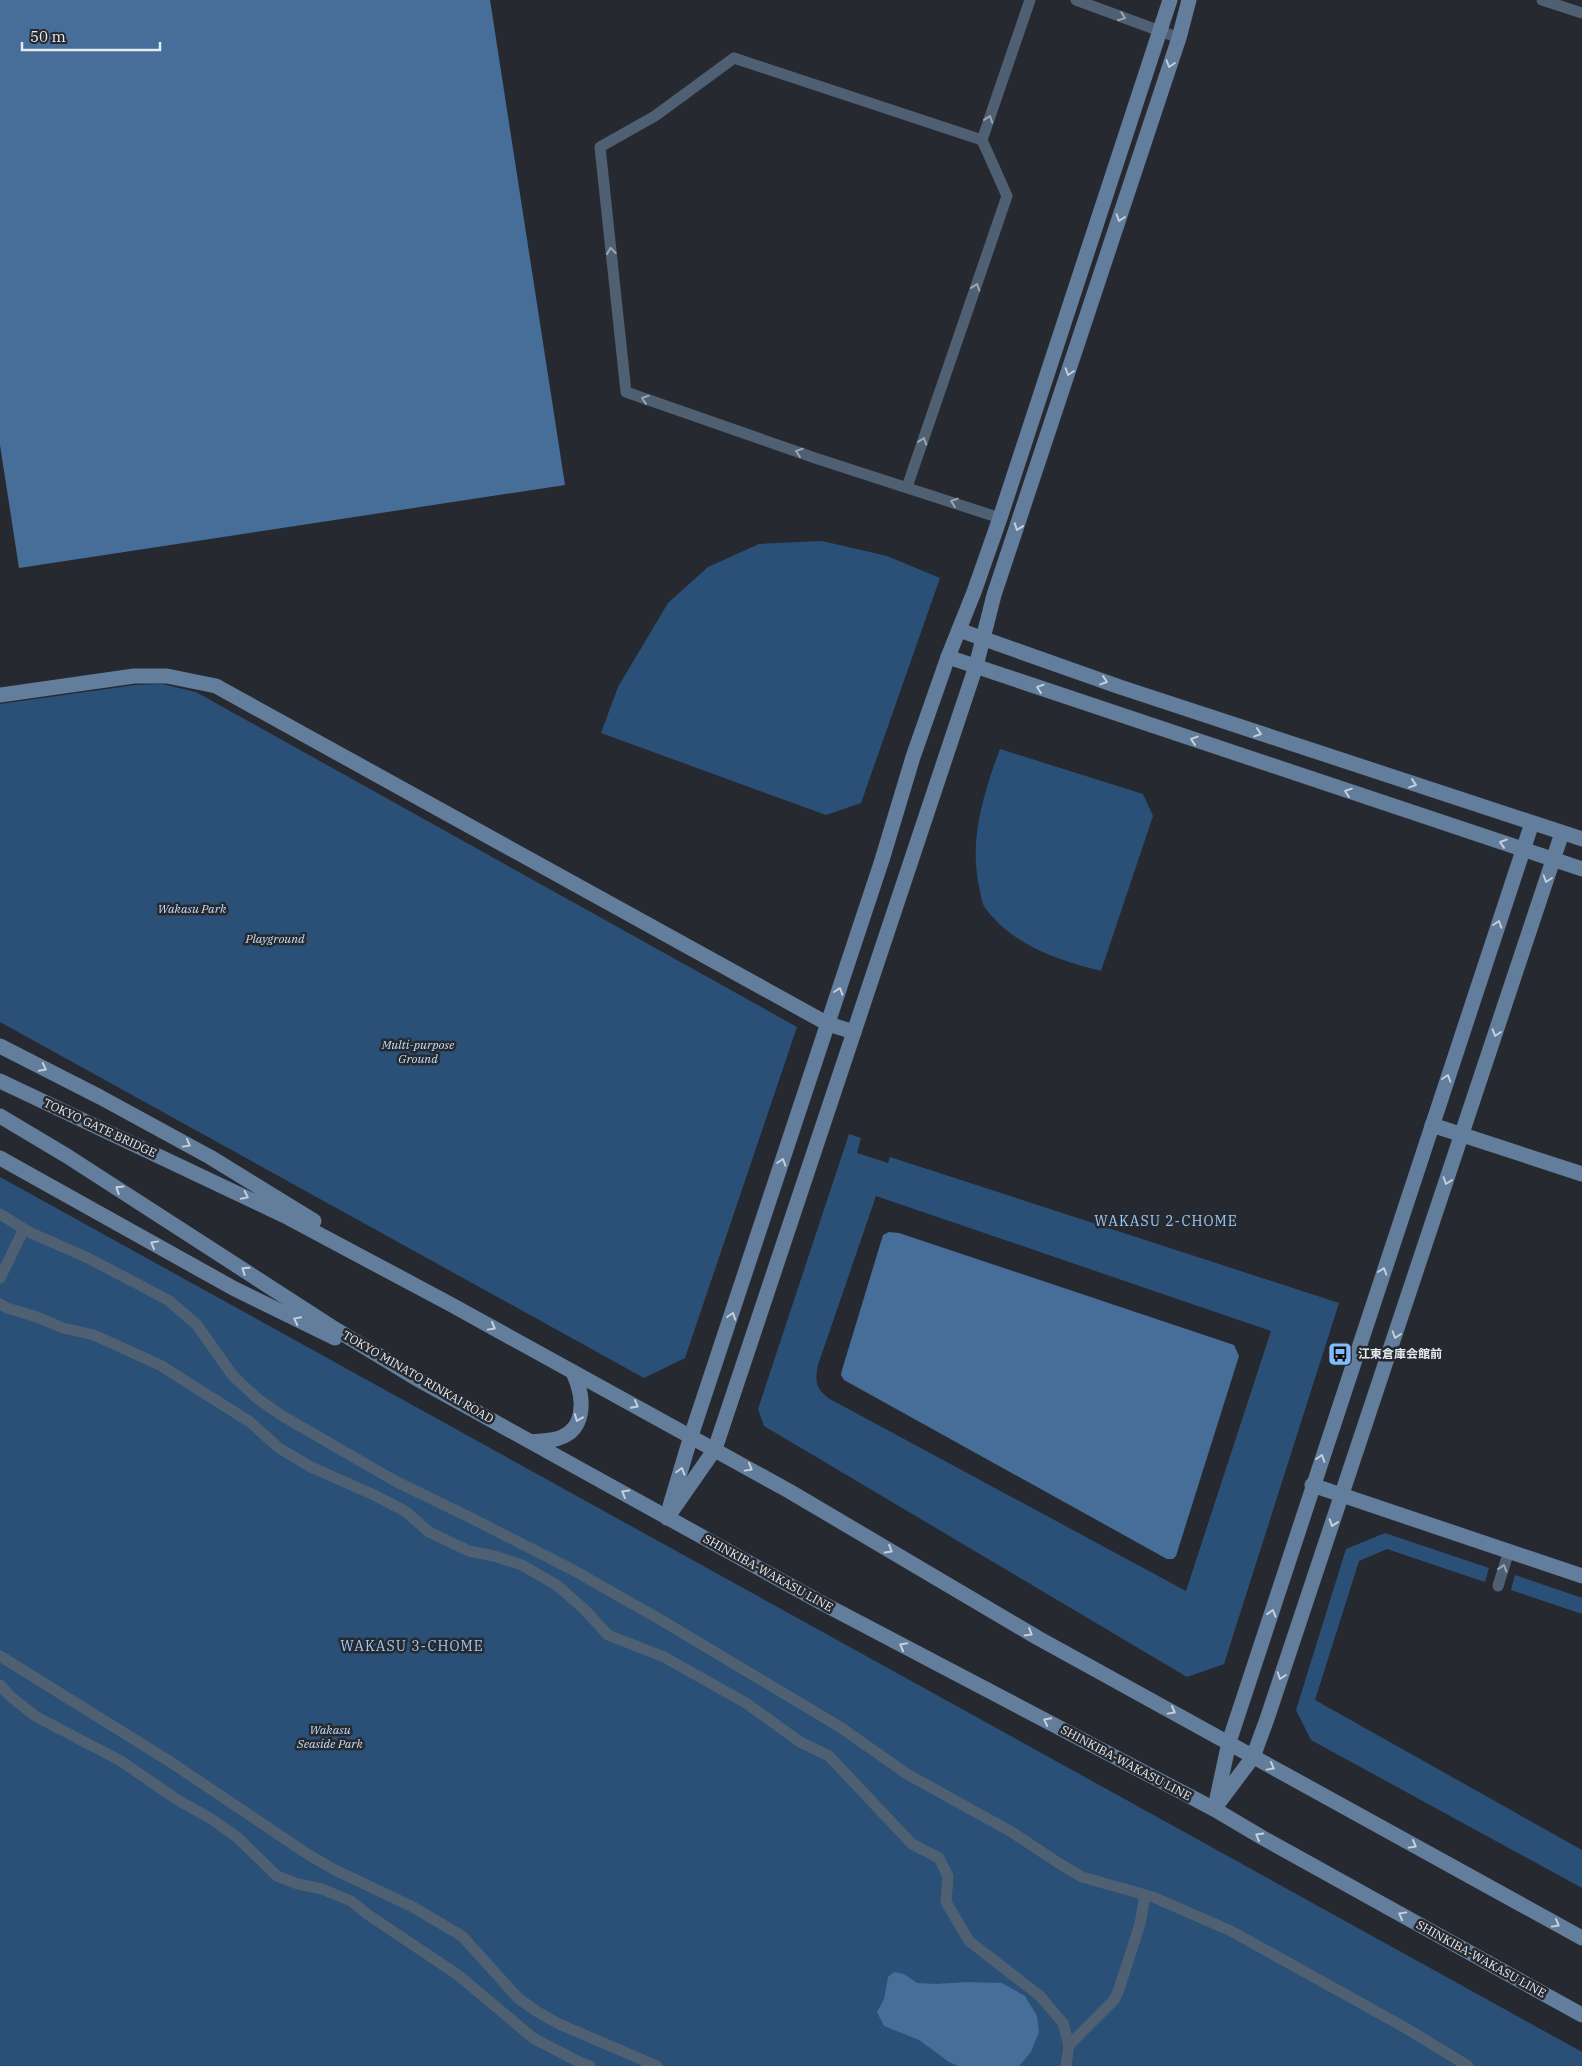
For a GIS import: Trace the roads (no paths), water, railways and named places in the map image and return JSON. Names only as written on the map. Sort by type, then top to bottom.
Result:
[{"type":"street","points":[[667,1518],[691,1436],[882,860],[913,757],[1000,518],[1170,0]]},
{"type":"street","points":[[667,1518],[716,1450],[976,666],[994,595],[1179,38],[1189,0]]},
{"type":"street","points":[[959,630],[1120,687],[1582,839]]},
{"type":"street","points":[[948,657],[1582,869]]},
{"type":"street","points":[[0,695],[134,676],[167,676],[216,686],[828,1024],[854,1032]]},
{"type":"street","points":[[1214,1809],[1229,1742],[1312,1485],[1532,823]]},
{"type":"street","points":[[1214,1809],[1254,1757],[1343,1495],[1562,832]]},
{"type":"street","points":[[0,1046],[100,1097],[210,1157],[450,1304],[716,1450],[1038,1638],[1582,1938]]},
{"type":"street","name":"TOKYO GATE BRIDGE","points":[[0,1080],[293,1220],[450,1304]]},
{"type":"street","name":"TOKYO MINATO RINKAI ROAD","points":[[0,1116],[175,1224],[327,1323],[419,1380],[667,1518]]},
{"type":"street","points":[[1432,1125],[1582,1174]]},
{"type":"street","points":[[0,1158],[233,1288],[419,1380]]},
{"type":"street","points":[[532,1442],[552,1440],[565,1436],[575,1426],[581,1413],[582,1399],[579,1385],[573,1372]]},
{"type":"street","points":[[1312,1485],[1582,1576]]},
{"type":"street","name":"SHINKIBA-WAKASU LINE","points":[[667,1518],[820,1602],[1214,1809],[1582,2015]]},
{"type":"lane","points":[[907,487],[1007,196],[982,140],[1030,0]]},
{"type":"lane","points":[[1076,0],[1179,38]]},
{"type":"lane","points":[[1542,0],[1582,14]]},
{"type":"lane","points":[[982,140],[734,58],[655,116],[600,147],[626,392],[815,458],[1000,518]]},
{"type":"lane","points":[[0,1214],[24,1229],[88,1258],[168,1300],[197,1325],[233,1376],[258,1399],[296,1424],[395,1481],[469,1516],[573,1570],[652,1615],[840,1727],[907,1774],[1010,1831],[1067,1869],[1082,1877],[1145,1895],[1231,1931],[1404,2027],[1468,2066]]},
{"type":"lane","points":[[0,1278],[24,1229]]},
{"type":"lane","points":[[0,1304],[7,1308],[37,1316],[63,1328],[94,1335],[160,1365],[250,1422],[279,1448],[311,1467],[397,1507],[429,1532],[470,1552],[494,1556],[522,1565],[558,1586],[608,1634],[664,1657],[746,1703],[800,1742],[829,1756],[912,1844],[938,1858],[948,1876],[946,1902],[969,1941],[1040,1996],[1063,2023],[1069,2045],[1066,2066]]},
{"type":"lane","points":[[1498,1586],[1509,1551]]},
{"type":"lane","points":[[0,1656],[169,1761],[309,1855],[335,1870],[412,1907],[462,1936],[518,1998],[536,2011],[559,2024],[657,2066]]},
{"type":"lane","points":[[0,1685],[10,1696],[35,1716],[121,1761],[176,1799],[213,1820],[238,1838],[276,1876],[298,1884],[322,1889],[351,1901],[367,1914],[458,1975],[533,2038],[590,2066]]},
{"type":"lane","points":[[1069,2045],[1114,2000],[1140,1924],[1145,1895]]},
{"type":"place","name":"江東倉庫会館前","points":[[1340,1354]]},
{"type":"district","name":"WAKASU 2-CHOME","points":[[1166,1221]]},
{"type":"district","name":"WAKASU 3-CHOME","points":[[412,1646]]},
{"type":"park label","name":"Wakasu Park","points":[[192,909]]},
{"type":"park label","name":"Playground","points":[[275,939]]},
{"type":"park label","name":"Multi-purpose Ground","points":[[418,1052]]},
{"type":"park label","name":"Wakasu Seaside Park","points":[[330,1737]]}]
